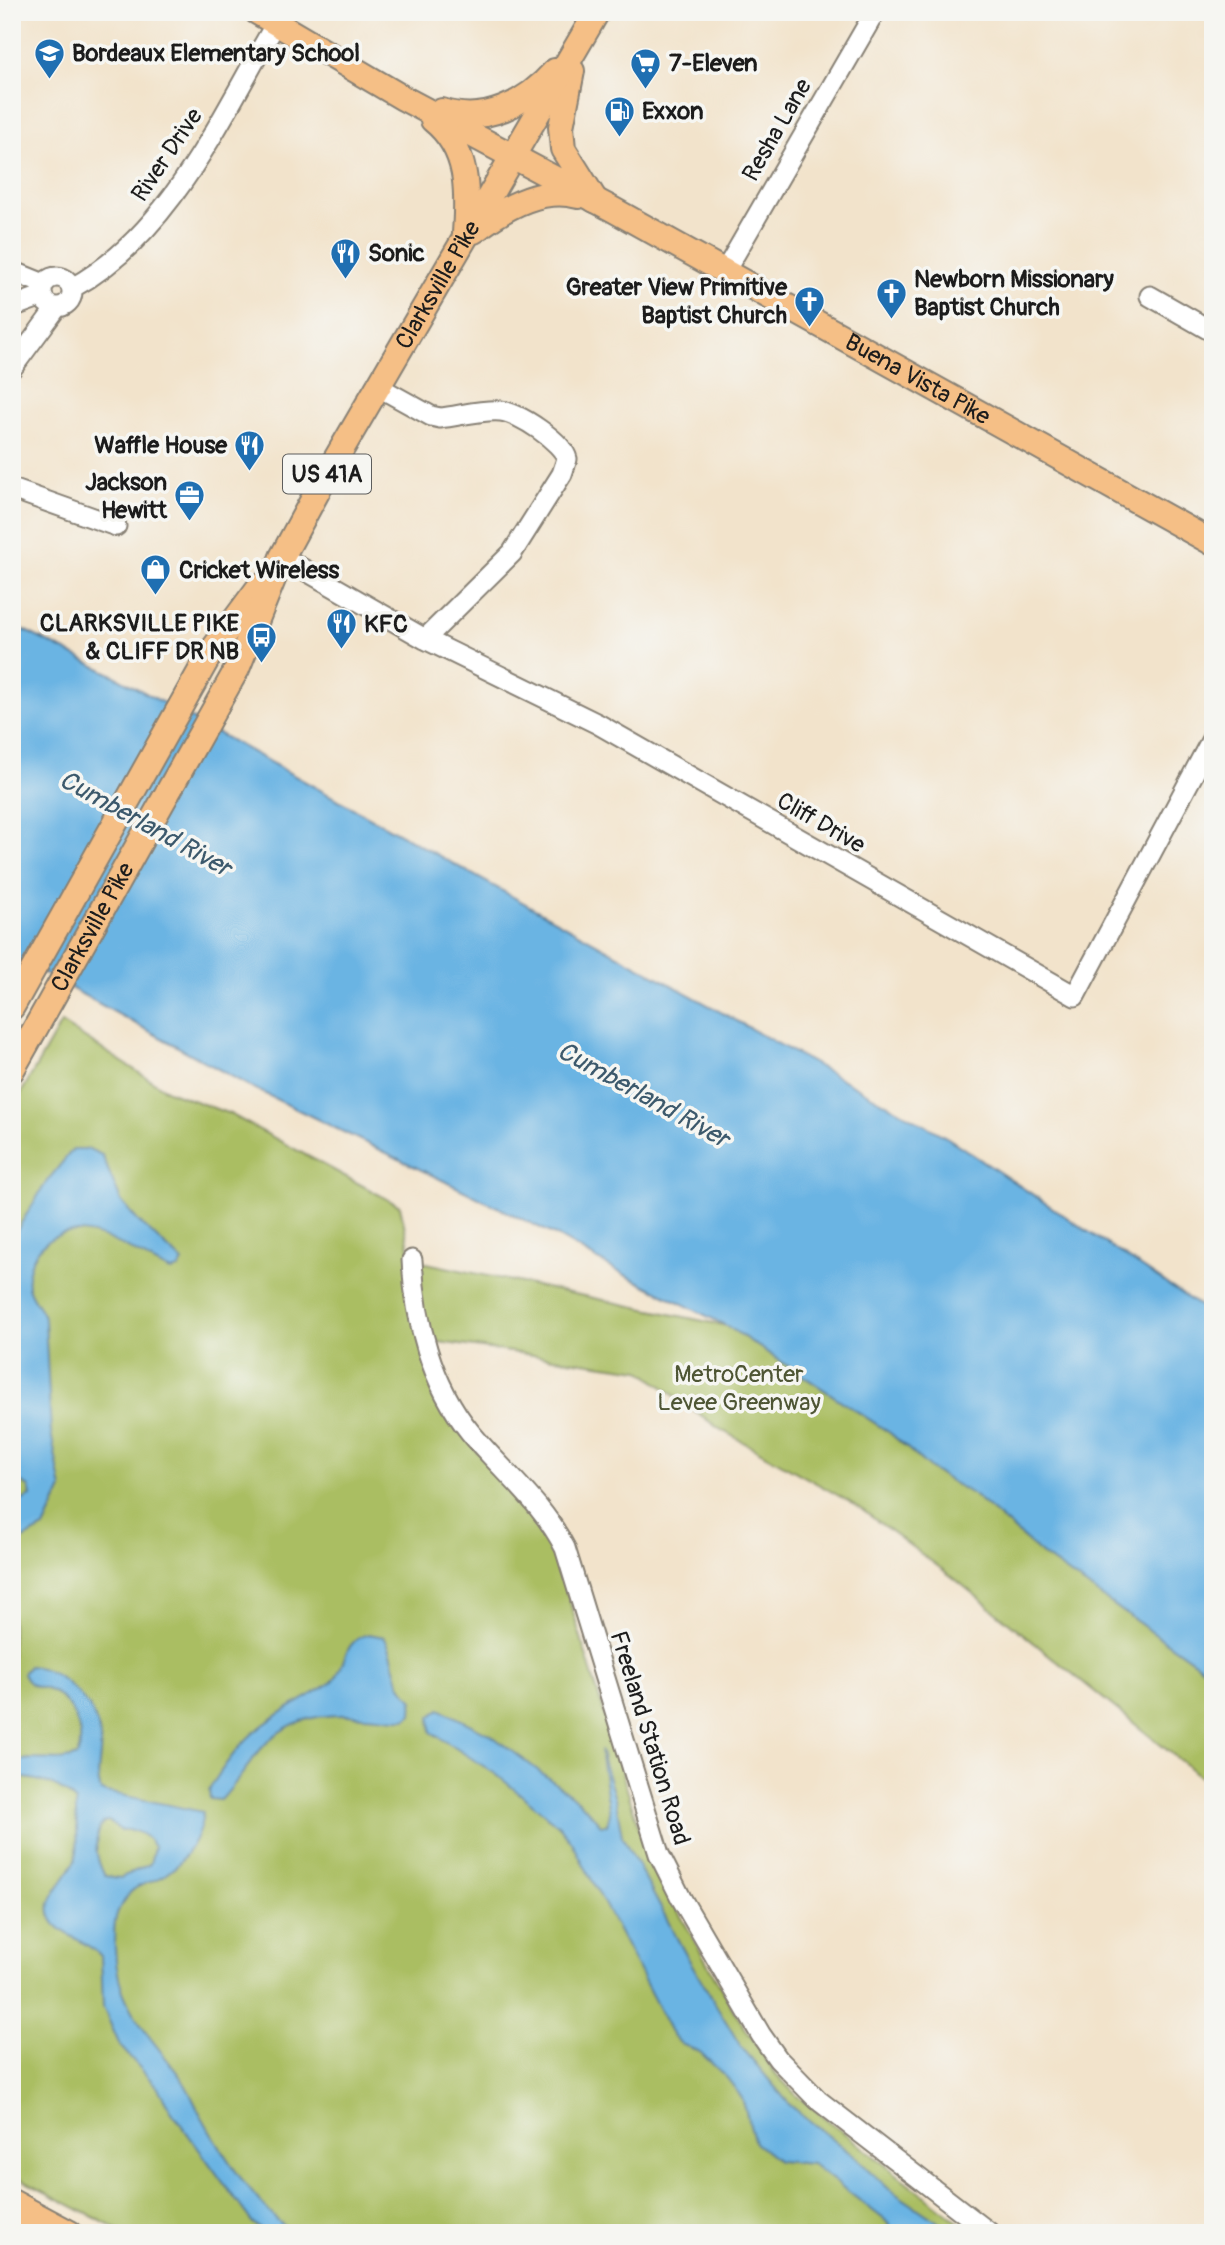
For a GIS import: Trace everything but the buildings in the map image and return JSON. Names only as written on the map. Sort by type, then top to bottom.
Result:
[{"type":"main road","name":"Clarksville Pike","points":[[15,1066],[237,669],[282,557],[377,386],[597,12]]},
{"type":"main road","points":[[274,16],[326,54],[411,102],[445,129],[460,152],[468,198],[465,238]]},
{"type":"main road","points":[[411,102],[458,117],[482,116],[504,109],[544,84],[578,44]]},
{"type":"main road","points":[[578,44],[561,127],[564,149],[596,201]]},
{"type":"main road","name":"Buena Vista Pike","points":[[411,102],[596,201],[1213,543]]},
{"type":"main road","points":[[465,238],[507,208],[540,197],[568,193],[596,201]]},
{"type":"main road","name":"Clarksville Pike","points":[[12,1007],[211,652],[282,557]]},
{"type":"main road","points":[[12,2202],[70,2233]]},
{"type":"main road","points":[[12,2226],[26,2233]]},
{"type":"street","name":"Resha Lane","points":[[724,273],[876,12]]},
{"type":"street","name":"River Drive","points":[[72,288],[97,274],[122,253],[165,204],[201,151],[274,16]]},
{"type":"street","points":[[12,271],[48,296],[70,300],[72,288],[59,276],[49,278],[48,296],[12,368]]},
{"type":"street","points":[[12,307],[48,296]]},
{"type":"street","points":[[1150,296],[1213,332]]},
{"type":"street","points":[[377,386],[431,416],[440,418],[501,411],[512,414],[561,445],[567,459],[562,474],[512,553],[425,639]]},
{"type":"street","points":[[12,489],[116,526]]},
{"type":"street","name":"Cliff Drive","points":[[282,557],[425,639],[598,723],[1075,996],[1213,737]]},
{"type":"street","name":"Freeland Station Road","points":[[412,1261],[417,1321],[454,1408],[468,1430],[540,1507],[565,1548],[659,1854],[740,2001],[778,2059],[818,2100],[990,2233]]},
{"type":"green space","name":"MetroCenter Levee Greenway","points":[[61,1023],[168,1091],[230,1114],[400,1206],[412,1260],[727,1326],[890,1433],[932,1470],[975,1496],[1044,1556],[1213,1675],[1213,1787],[955,1579],[857,1506],[718,1428],[640,1370],[424,1340],[453,1422],[543,1531],[554,1550],[641,1835],[655,1870],[734,2011],[775,2073],[797,2096],[972,2233],[124,2233],[12,2175],[12,1109]]},
{"type":"water","name":"Cumberland River","points":[[12,624],[111,674],[948,1138],[1213,1315],[1213,1675],[1044,1556],[975,1496],[932,1470],[890,1433],[727,1326],[619,1272],[555,1235],[251,1087],[12,956]]},
{"type":"water","points":[[73,1149],[89,1149],[102,1155],[121,1201],[138,1221],[183,1262],[179,1269],[171,1271],[107,1239],[90,1233],[73,1232],[57,1236],[42,1246],[35,1255],[29,1270],[28,1286],[45,1320],[51,1433],[62,1489],[44,1528],[23,1539],[12,1551],[12,1505],[31,1496],[29,1487],[12,1478],[12,1238],[47,1181]]},
{"type":"water","points":[[369,1634],[384,1637],[401,1686],[413,1699],[412,1714],[406,1719],[324,1716],[291,1725],[275,1735],[261,1749],[221,1800],[210,1799],[209,1790],[248,1738],[275,1716],[331,1683],[353,1642]]},
{"type":"water","points":[[29,1666],[53,1674],[65,1681],[84,1701],[97,1724],[100,1736],[98,1777],[101,1791],[203,1812],[196,1838],[180,1862],[166,1874],[135,1889],[120,1907],[114,1927],[117,1969],[128,2004],[184,2082],[230,2163],[265,2208],[292,2233],[265,2233],[252,2222],[171,2111],[158,2088],[120,2046],[103,2007],[101,1956],[61,1930],[51,1916],[52,1898],[76,1857],[76,1802],[55,1786],[12,1777],[12,1763],[29,1759],[61,1760],[77,1756],[80,1747],[79,1728],[71,1709],[64,1701],[49,1690],[30,1684],[23,1673]],"holes":[[[109,1821],[120,1830],[140,1833],[151,1842],[154,1847],[150,1864],[120,1878],[105,1876],[96,1849],[97,1835],[103,1822]]]},
{"type":"water","points":[[440,1709],[491,1735],[579,1801],[601,1825],[607,1825],[610,1813],[600,1750],[616,1802],[622,1836],[685,1953],[740,2045],[790,2105],[855,2157],[889,2189],[954,2233],[896,2233],[885,2220],[812,2164],[778,2161],[755,2143],[742,2098],[727,2078],[700,2052],[681,2044],[672,2034],[572,1842],[559,1826],[497,1775],[431,1732],[430,1717]]},
{"type":"place","name":"Bordeaux Elementary School","points":[[49,80]]},
{"type":"place","name":"7-Eleven","points":[[646,90]]},
{"type":"place","name":"Exxon","points":[[619,138]]},
{"type":"place","name":"Sonic","points":[[345,280]]},
{"type":"place","name":"Newborn Missionary Baptist Church","points":[[891,320]]},
{"type":"place","name":"Greater View Primitive Baptist Church","points":[[810,328]]},
{"type":"place","name":"Waffle House","points":[[250,472]]},
{"type":"place","name":"Jackson Hewitt","points":[[190,523]]},
{"type":"place","name":"Cricket Wireless","points":[[156,597]]},
{"type":"place","name":"KFC","points":[[341,651]]},
{"type":"place","name":"CLARKSVILLE PIKE & CLIFF DR NB","points":[[262,664]]}]
